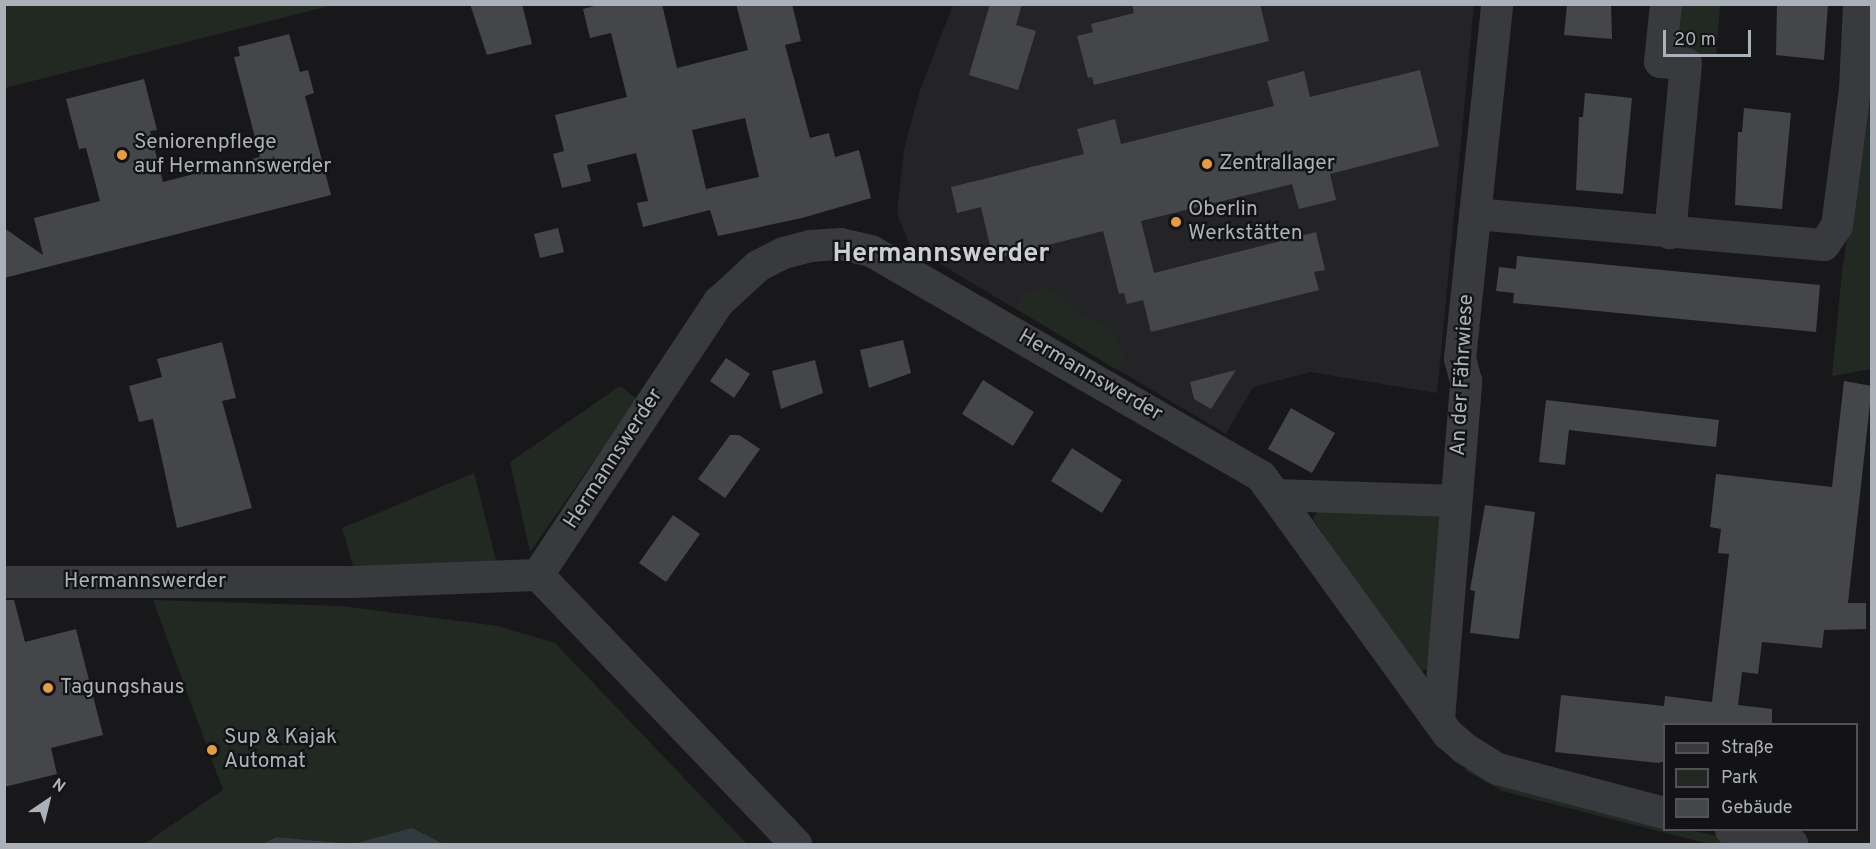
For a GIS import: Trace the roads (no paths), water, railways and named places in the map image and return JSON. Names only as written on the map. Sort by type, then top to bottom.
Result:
[{"type":"street","name":"An der Fährwiese","points":[[1439,720],[1466,381],[1460,359],[1497,4]]},
{"type":"street","points":[[1666,4],[1660,62],[1686,64],[1670,233]]},
{"type":"street","points":[[1475,214],[1815,247],[1830,240],[1837,226],[1855,90],[1859,4]]},
{"type":"street","name":"Hermannswerder","points":[[4,582],[352,582],[538,575],[719,302],[758,266],[811,246],[841,244],[871,251],[895,262],[1261,476],[1439,720],[1464,748],[1498,769],[1663,812]]},
{"type":"street","points":[[1276,495],[1456,501]]},
{"type":"street","points":[[538,575],[796,844]]},
{"type":"street","points":[[1735,831],[1792,844]]},
{"type":"place","name":"Seniorenpflege auf Hermannswerder","points":[[122,155]]},
{"type":"place","name":"Zentrallager","points":[[1207,164]]},
{"type":"place","name":"Oberlin Werkstätten","points":[[1176,222]]},
{"type":"place","name":"Tagungshaus","points":[[48,688]]},
{"type":"place","name":"Sup & Kajak Automat","points":[[212,750]]},
{"type":"district","name":"Hermannswerder","points":[[941,255]]}]
